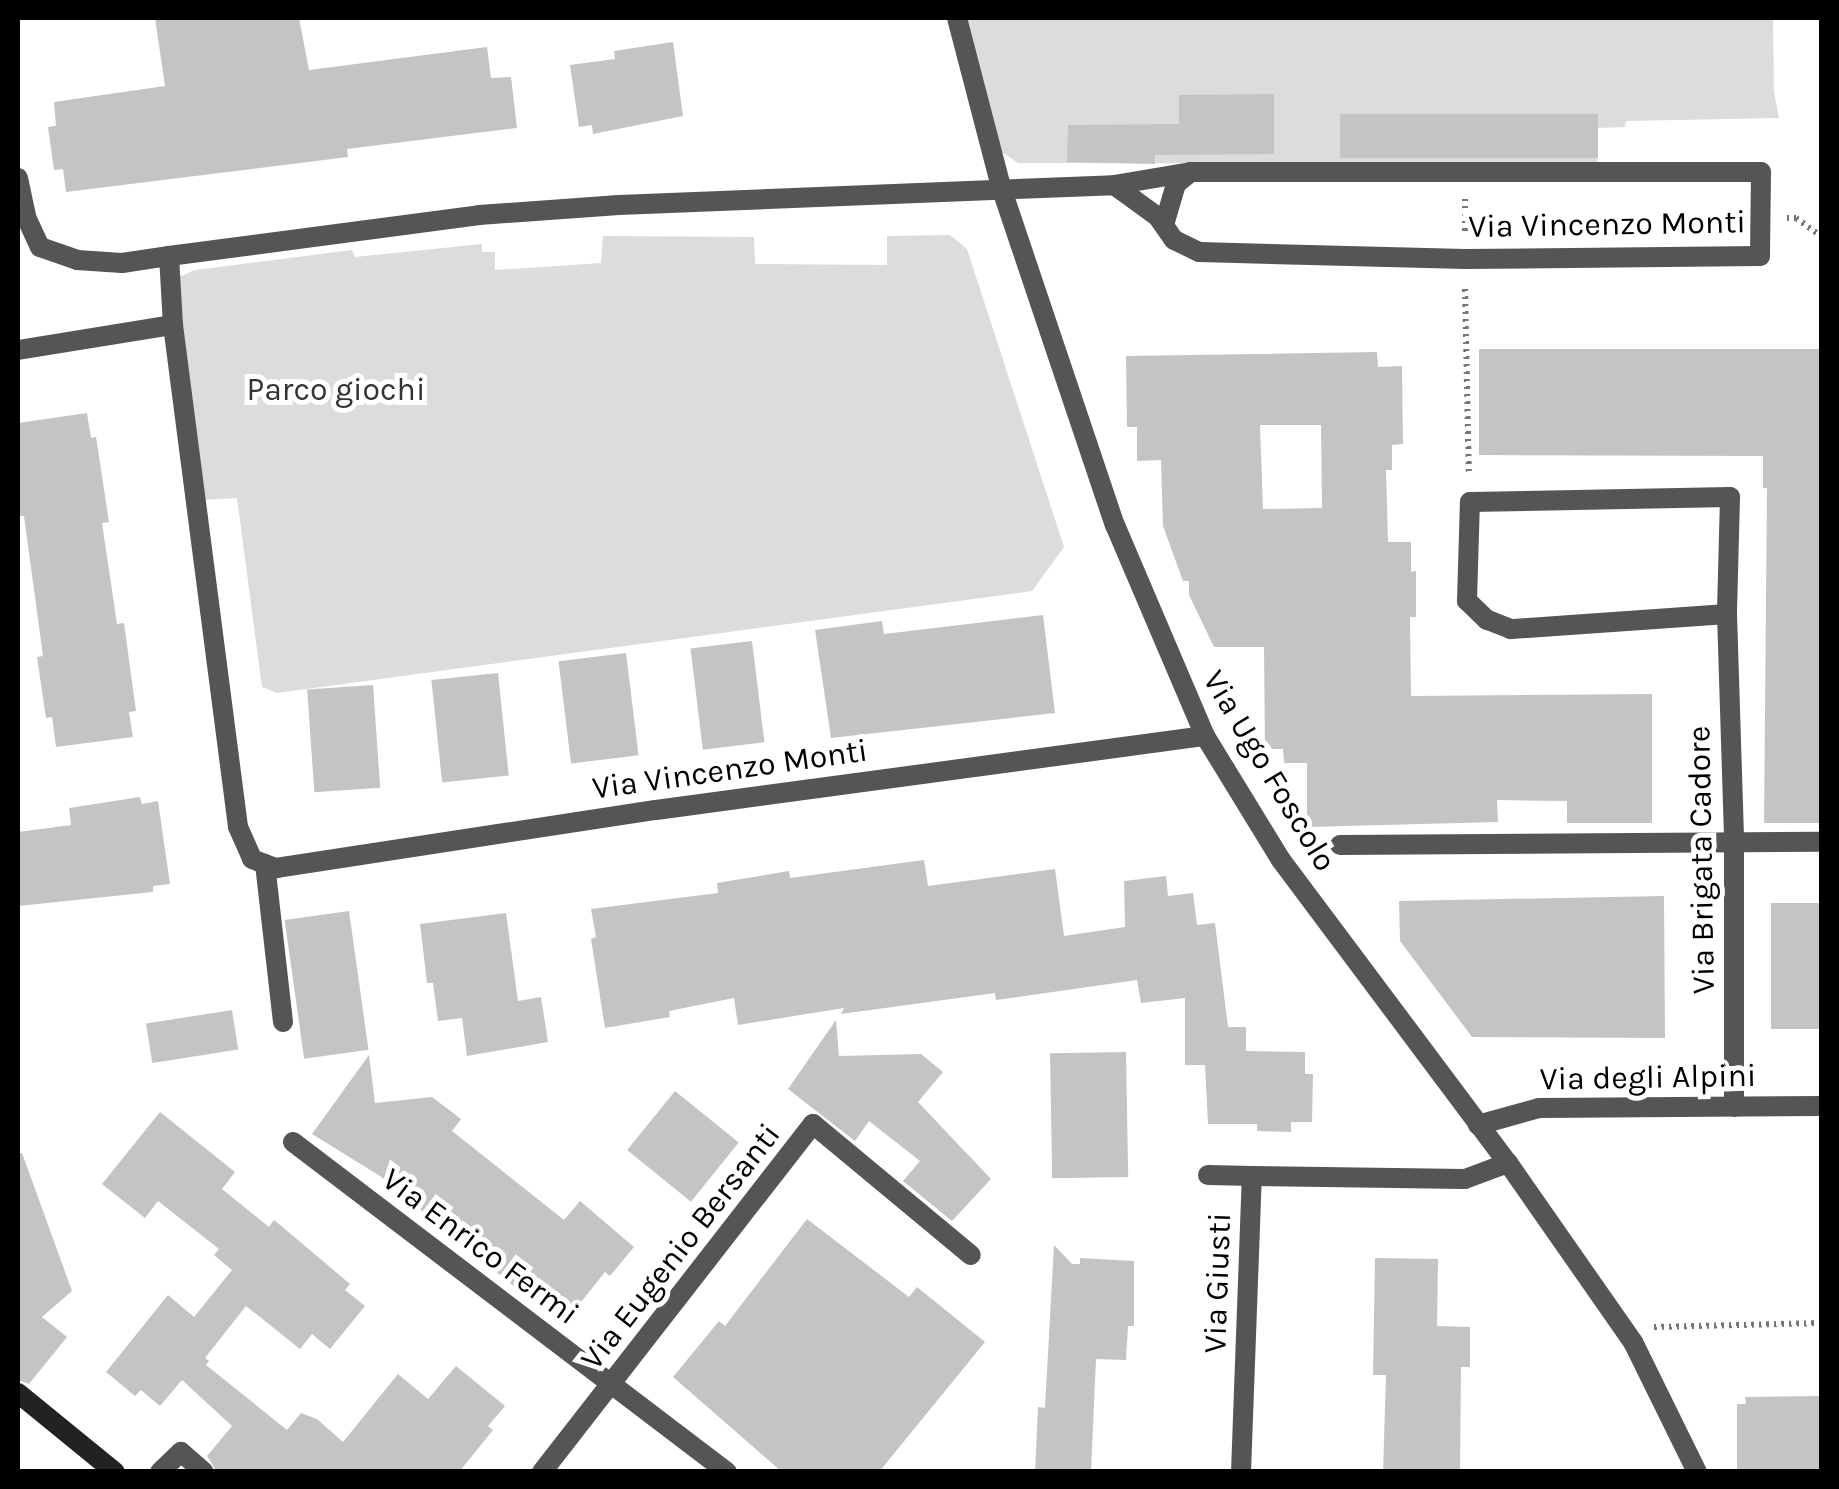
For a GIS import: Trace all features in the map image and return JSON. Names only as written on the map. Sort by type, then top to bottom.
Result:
[{"type":"main road","points":[[18,1392],[115,1472]]},
{"type":"street","name":"Via Ugo Foscolo","points":[[957,18],[1001,188],[1114,524],[1205,736],[1281,860],[1508,1163],[1632,1342],[1697,1472]]},
{"type":"street","name":"Via Vincenzo Monti","points":[[18,178],[26,217],[40,247],[77,260],[122,263],[479,215],[1114,185],[1191,172],[1761,172],[1760,256],[1465,259],[1199,252],[1174,240],[1147,207],[1114,185]]},
{"type":"street","points":[[1164,225],[1176,184],[1191,172]]},
{"type":"street","points":[[169,256],[173,325],[238,827],[252,859],[265,864],[283,1022]]},
{"type":"street","points":[[18,350],[173,325]]},
{"type":"street","name":"Via Brigata Cadore","points":[[1470,502],[1730,497],[1727,614],[1734,842],[1734,1106]]},
{"type":"street","points":[[1470,502],[1467,601],[1487,620],[1511,629],[1727,614]]},
{"type":"street","name":"Via Vincenzo Monti","points":[[265,864],[276,868],[656,810],[1205,736]]},
{"type":"street","points":[[1340,845],[1822,842]]},
{"type":"street","name":"Via degli Alpini","points":[[1478,1126],[1539,1108],[1822,1106]]},
{"type":"street","name":"Via Eugenio Bersanti","points":[[542,1472],[813,1124],[971,1255]]},
{"type":"street","name":"Via Enrico Fermi","points":[[293,1142],[726,1472]]},
{"type":"street","name":"Via Giusti","points":[[1241,1472],[1252,1176],[1465,1179],[1508,1163]]},
{"type":"street","points":[[1208,1175],[1252,1176]]},
{"type":"street","points":[[160,1472],[180,1452],[204,1472]]},
{"type":"path","points":[[1466,172],[1470,502]]},
{"type":"path","points":[[1632,1342],[1658,1324],[1822,1323]]},
{"type":"green space","points":[[962,18],[1773,18],[1774,92],[1779,118],[1626,121],[1625,127],[1598,128],[1597,164],[1018,163],[1002,152]]},
{"type":"green space","name":"Parco giochi","points":[[950,235],[967,249],[1064,547],[1032,591],[277,693],[262,687],[237,498],[200,500],[172,285],[179,277],[195,270],[352,250],[355,257],[482,244],[482,252],[495,252],[495,270],[601,263],[603,236],[754,237],[755,264],[887,265],[887,236]]},
{"type":"building","points":[[155,18],[299,18],[309,70],[487,47],[491,78],[511,77],[517,128],[347,149],[348,157],[66,192],[63,169],[54,170],[48,127],[56,126],[54,102],[165,86]]},
{"type":"building","points":[[673,42],[683,116],[593,134],[592,125],[579,127],[570,65],[615,59],[614,51]]},
{"type":"building","points":[[1274,94],[1274,154],[1155,155],[1155,164],[1067,162],[1068,125],[1179,124],[1179,95]]},
{"type":"building","points":[[1340,114],[1598,114],[1598,158],[1340,158]]},
{"type":"building","points":[[1479,349],[1822,349],[1822,823],[1764,823],[1767,488],[1763,488],[1763,456],[1479,455]]},
{"type":"building","points":[[1377,352],[1378,367],[1402,366],[1403,444],[1392,445],[1392,470],[1386,470],[1388,542],[1411,542],[1411,572],[1416,571],[1416,617],[1410,617],[1411,696],[1652,694],[1652,823],[1567,823],[1567,801],[1497,800],[1498,822],[1307,827],[1307,763],[1284,763],[1283,749],[1265,749],[1264,647],[1214,647],[1189,595],[1189,581],[1183,581],[1163,526],[1161,460],[1137,461],[1137,427],[1127,427],[1126,356]],"holes":[[[1260,425],[1321,425],[1322,508],[1263,509]]]},
{"type":"building","points":[[87,413],[91,438],[96,437],[109,522],[102,523],[117,624],[124,623],[136,711],[129,712],[133,737],[56,747],[52,717],[46,718],[37,657],[43,656],[24,516],[18,516],[18,423]]},
{"type":"building","points":[[1043,615],[1055,713],[831,738],[815,630],[882,621],[884,634]]},
{"type":"building","points":[[752,641],[764,742],[703,750],[690,649]]},
{"type":"building","points":[[626,653],[639,755],[571,764],[559,661]]},
{"type":"building","points":[[498,673],[509,775],[442,782],[431,680]]},
{"type":"building","points":[[373,685],[380,788],[314,792],[307,690]]},
{"type":"building","points":[[140,797],[142,804],[158,801],[170,884],[153,886],[153,892],[18,906],[18,832],[71,825],[69,808]]},
{"type":"building","points":[[924,860],[928,886],[1055,869],[1064,936],[1125,927],[1124,881],[1166,876],[1168,896],[1193,893],[1197,925],[1215,923],[1228,1027],[1246,1027],[1246,1051],[1305,1052],[1305,1074],[1313,1074],[1312,1122],[1291,1122],[1291,1132],[1257,1131],[1257,1124],[1208,1124],[1205,1065],[1185,1065],[1185,998],[1141,1003],[1137,980],[996,1000],[995,993],[841,1014],[844,1008],[738,1025],[734,998],[669,1011],[670,1017],[605,1028],[591,939],[596,937],[591,909],[718,893],[717,883],[789,871],[790,878]]},
{"type":"building","points":[[1664,896],[1665,1038],[1472,1037],[1400,941],[1399,901]]},
{"type":"building","points":[[1771,903],[1822,903],[1822,1029],[1771,1029]]},
{"type":"building","points":[[349,911],[368,1050],[304,1059],[285,920]]},
{"type":"building","points":[[506,913],[518,1001],[541,997],[548,1042],[467,1056],[462,1018],[438,1021],[433,983],[427,983],[420,924]]},
{"type":"building","points":[[232,1010],[238,1050],[152,1063],[146,1024]]},
{"type":"building","points":[[836,1020],[839,1056],[921,1054],[943,1072],[918,1102],[991,1179],[952,1221],[903,1181],[920,1161],[869,1121],[855,1141],[788,1089]]},
{"type":"building","points":[[1126,1052],[1128,1177],[1052,1178],[1050,1053]]},
{"type":"building","points":[[369,1055],[375,1103],[432,1097],[461,1119],[452,1131],[564,1220],[580,1201],[634,1247],[610,1276],[605,1272],[562,1326],[380,1176],[312,1134]]},
{"type":"building","points":[[675,1091],[739,1143],[691,1202],[627,1150]]},
{"type":"building","points":[[160,1112],[235,1172],[222,1189],[269,1227],[274,1220],[350,1284],[345,1290],[365,1306],[330,1349],[312,1334],[300,1349],[246,1306],[205,1358],[209,1361],[206,1365],[287,1430],[301,1413],[317,1419],[343,1442],[398,1374],[428,1399],[456,1366],[505,1406],[488,1426],[493,1430],[459,1472],[217,1472],[207,1456],[232,1426],[182,1380],[160,1406],[141,1390],[135,1396],[106,1372],[168,1295],[194,1317],[232,1270],[214,1255],[219,1249],[158,1201],[145,1218],[102,1184]]},
{"type":"building","points":[[18,1153],[22,1153],[72,1291],[42,1317],[67,1337],[29,1384],[18,1380]]},
{"type":"building","points":[[807,1219],[909,1297],[917,1287],[985,1342],[879,1472],[782,1472],[673,1377],[719,1321],[725,1326]]},
{"type":"building","points":[[1054,1245],[1072,1264],[1080,1264],[1080,1258],[1134,1261],[1134,1326],[1128,1326],[1126,1360],[1096,1359],[1091,1472],[1035,1472],[1038,1407],[1045,1408]]},
{"type":"building","points":[[1375,1258],[1438,1259],[1437,1326],[1470,1327],[1470,1367],[1461,1367],[1460,1472],[1383,1472],[1386,1375],[1373,1375]]},
{"type":"building","points":[[1822,1396],[1822,1472],[1737,1472],[1737,1404],[1746,1404],[1745,1397]]}]
